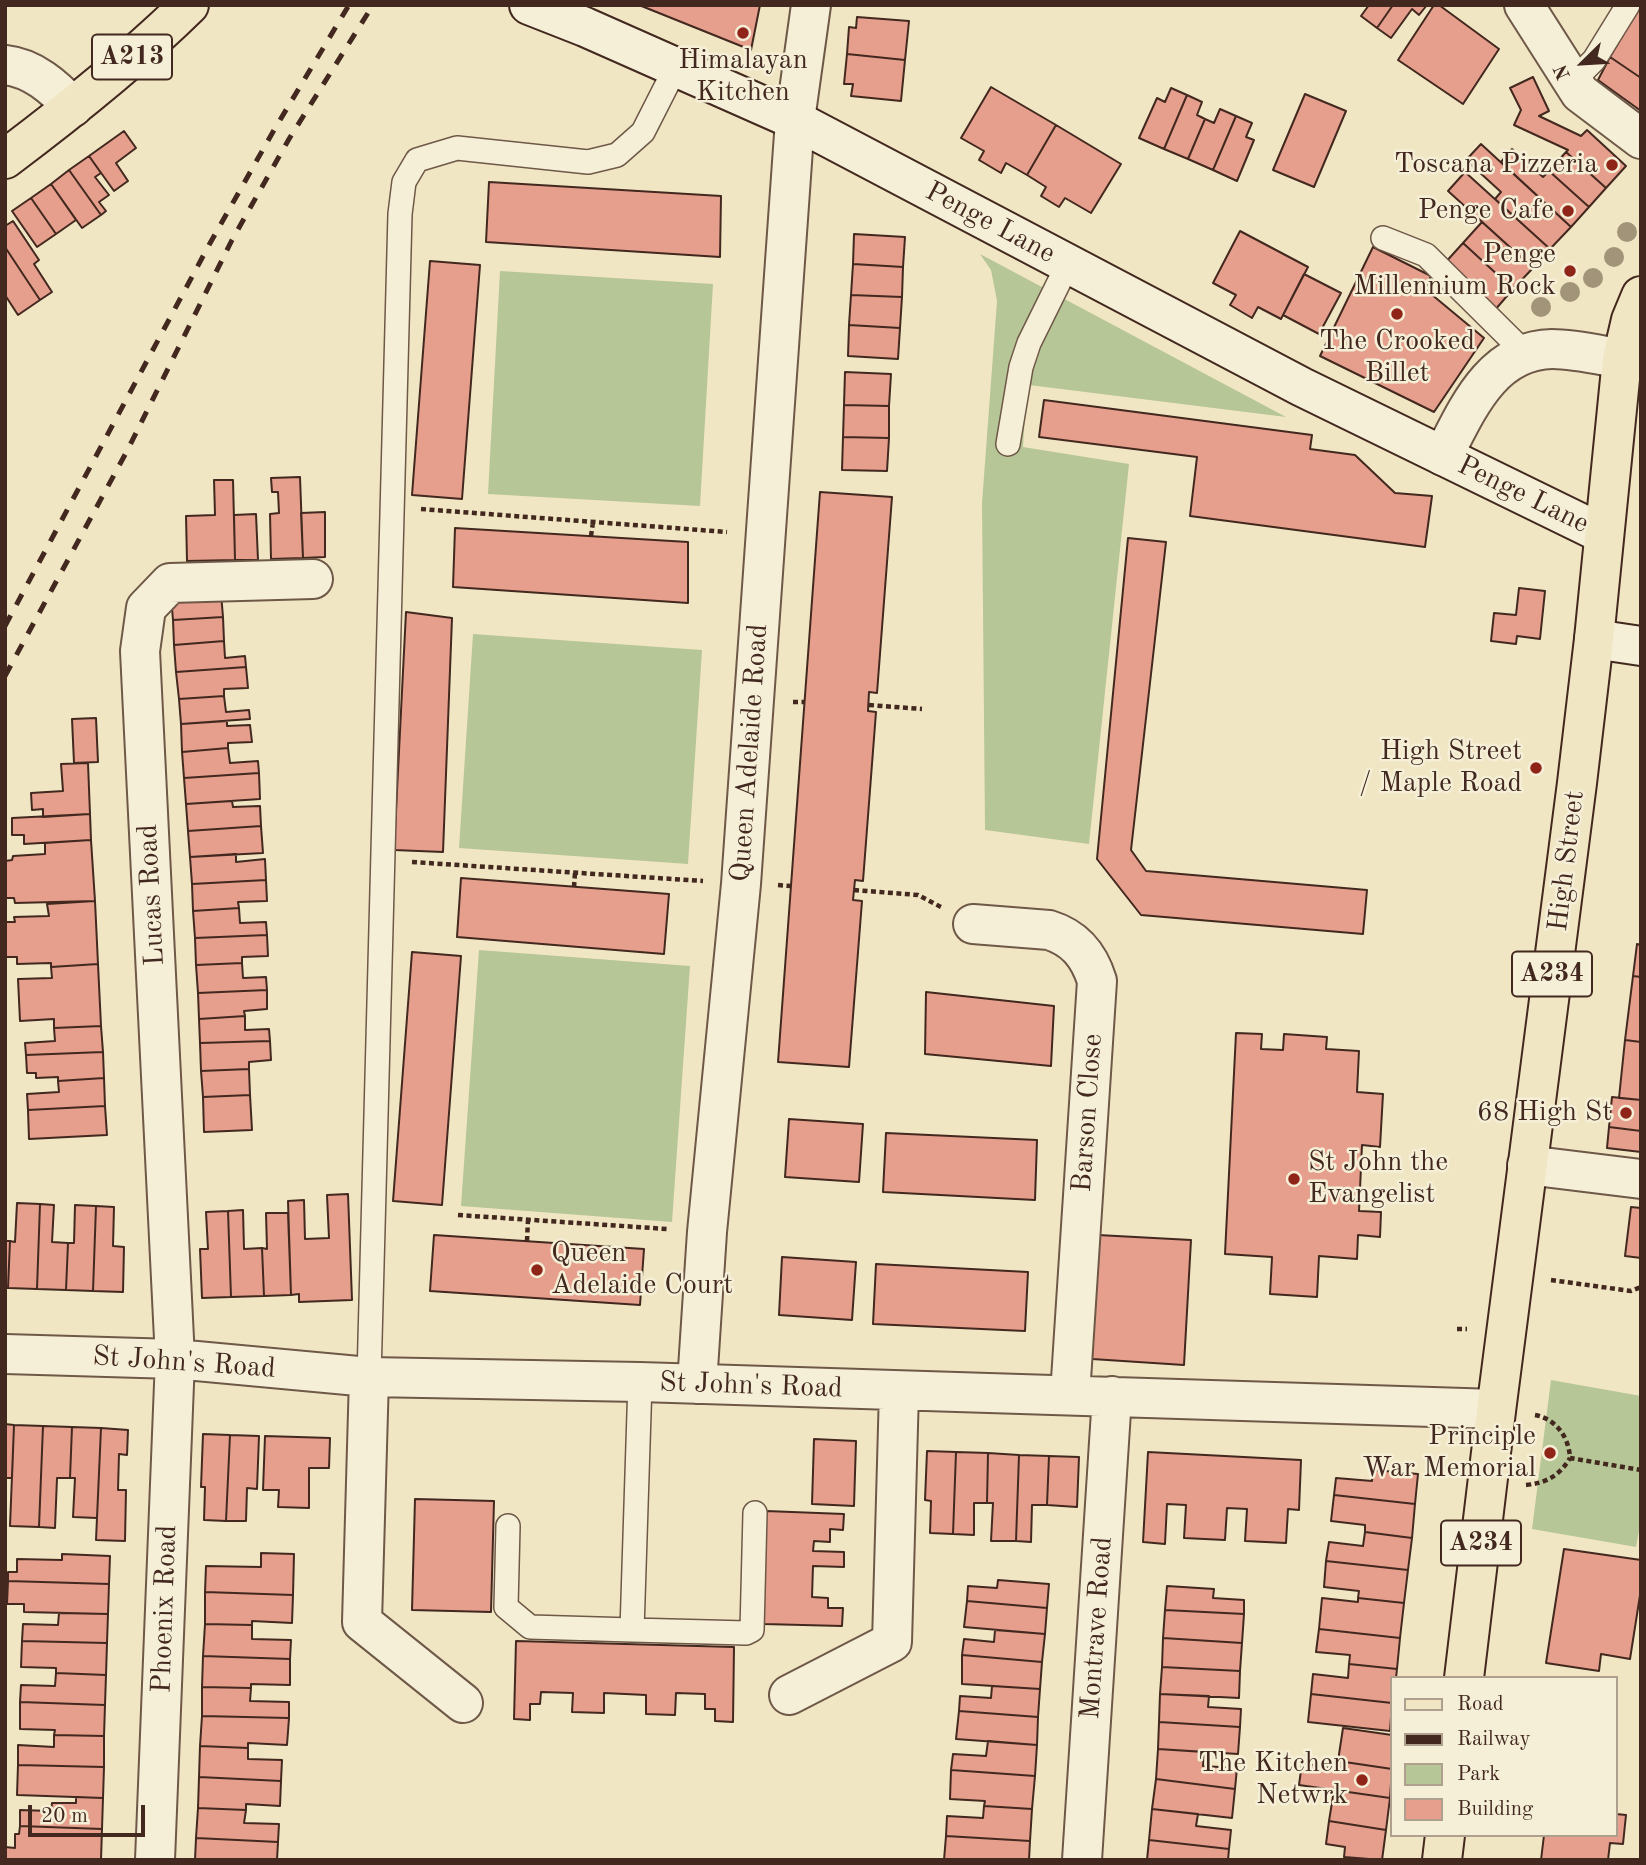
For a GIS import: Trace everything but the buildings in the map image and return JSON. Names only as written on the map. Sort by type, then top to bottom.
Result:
[{"type":"main road","name":"A213","points":[[5,159],[157,37],[188,5]]},
{"type":"main road","name":"High Street","points":[[1465,1676],[1496,1410],[1594,639],[1622,359],[1631,320],[1641,296]]},
{"type":"main road","points":[[1442,1860],[1445,1837]]},
{"type":"street","name":"Penge Lane","points":[[529,5],[587,16],[676,67],[795,120],[1289,381],[1603,534]]},
{"type":"street","name":"Queen Adelaide Road","points":[[697,1384],[707,1232],[741,884],[795,120],[811,5]]},
{"type":"street","points":[[1524,5],[1580,93],[1641,139]]},
{"type":"street","points":[[5,65],[19,66],[53,85],[73,107]]},
{"type":"street","name":"Penge Lane","points":[[1443,456],[1477,391],[1498,368],[1526,354],[1550,349],[1622,359]]},
{"type":"street","name":"Lucas Road","points":[[174,1359],[140,651],[146,608],[170,583],[313,579]]},
{"type":"street","points":[[1594,639],[1641,646]]},
{"type":"street","name":"Barson Close","points":[[973,924],[1049,930],[1061,934],[1081,949],[1091,963],[1097,981],[1070,1395]]},
{"type":"street","points":[[1527,1165],[1641,1179]]},
{"type":"street","name":"St John's Road","points":[[5,1354],[174,1359],[369,1377],[640,1382],[1496,1410]]},
{"type":"street","name":"Phoenix Road","points":[[155,1860],[174,1359]]},
{"type":"street","points":[[369,1377],[362,1622],[463,1703]]},
{"type":"street","points":[[789,1695],[891,1642],[899,1391]]},
{"type":"street","name":"Montrave Road","points":[[1082,1860],[1112,1396]]},
{"type":"lane","points":[[1573,81],[1594,60],[1628,5]]},
{"type":"lane","points":[[369,1377],[400,214],[404,182],[417,160],[457,148],[589,162],[617,155],[643,132],[676,67]]},
{"type":"lane","points":[[1383,238],[1426,256],[1526,354]]},
{"type":"lane","points":[[1008,444],[1021,367],[1029,343],[1068,264]]},
{"type":"lane","points":[[632,1630],[640,1382]]},
{"type":"lane","points":[[508,1526],[506,1608],[530,1627],[746,1633],[751,1629],[755,1513]]},
{"type":"path","points":[[392,507],[766,535]]},
{"type":"path","points":[[591,536],[593,522]]},
{"type":"path","points":[[869,705],[922,709]]},
{"type":"path","points":[[383,860],[741,884]]},
{"type":"path","points":[[574,887],[575,873]]},
{"type":"path","points":[[854,890],[918,895],[973,924]]},
{"type":"path","points":[[458,1215],[707,1232]]},
{"type":"path","points":[[527,1241],[528,1220]]},
{"type":"path","points":[[1515,1274],[1632,1291],[1641,1287]]},
{"type":"path","points":[[1489,1481],[1536,1484],[1555,1477],[1570,1458],[1566,1440],[1550,1420],[1536,1415],[1496,1410]]},
{"type":"path","points":[[1570,1458],[1641,1470]]},
{"type":"green space","points":[[980,254],[1286,417],[1029,385],[1023,447],[1129,464],[1089,844],[985,830],[982,503],[997,301],[991,270]]},
{"type":"green space","points":[[500,271],[713,284],[700,506],[488,494]]},
{"type":"green space","points":[[473,634],[702,650],[688,864],[459,848]]},
{"type":"green space","points":[[479,950],[690,966],[672,1222],[461,1206]]},
{"type":"green space","points":[[1551,1380],[1641,1396],[1641,1520],[1636,1547],[1532,1529]]},
{"type":"railway","points":[[5,626],[209,245],[349,5]]},
{"type":"railway","points":[[5,676],[127,451],[232,240],[289,139],[373,5]]},
{"type":"place","name":"Himalayan Kitchen","points":[[743,33]]},
{"type":"place","name":"Toscana Pizzeria","points":[[1612,165]]},
{"type":"place","name":"Penge Cafe","points":[[1568,211]]},
{"type":"place","name":"Penge Millennium Rock","points":[[1570,271]]},
{"type":"place","name":"The Crooked Billet","points":[[1397,314]]},
{"type":"place","name":"High Street / Maple Road","points":[[1536,768]]},
{"type":"place","name":"68 High St","points":[[1626,1113]]},
{"type":"place","name":"St John the Evangelist","points":[[1294,1179]]},
{"type":"place","name":"Queen Adelaide Court","points":[[537,1270]]},
{"type":"place","name":"Principle War Memorial","points":[[1550,1453]]},
{"type":"place","name":"The Kitchen Netwrk","points":[[1362,1780]]}]
